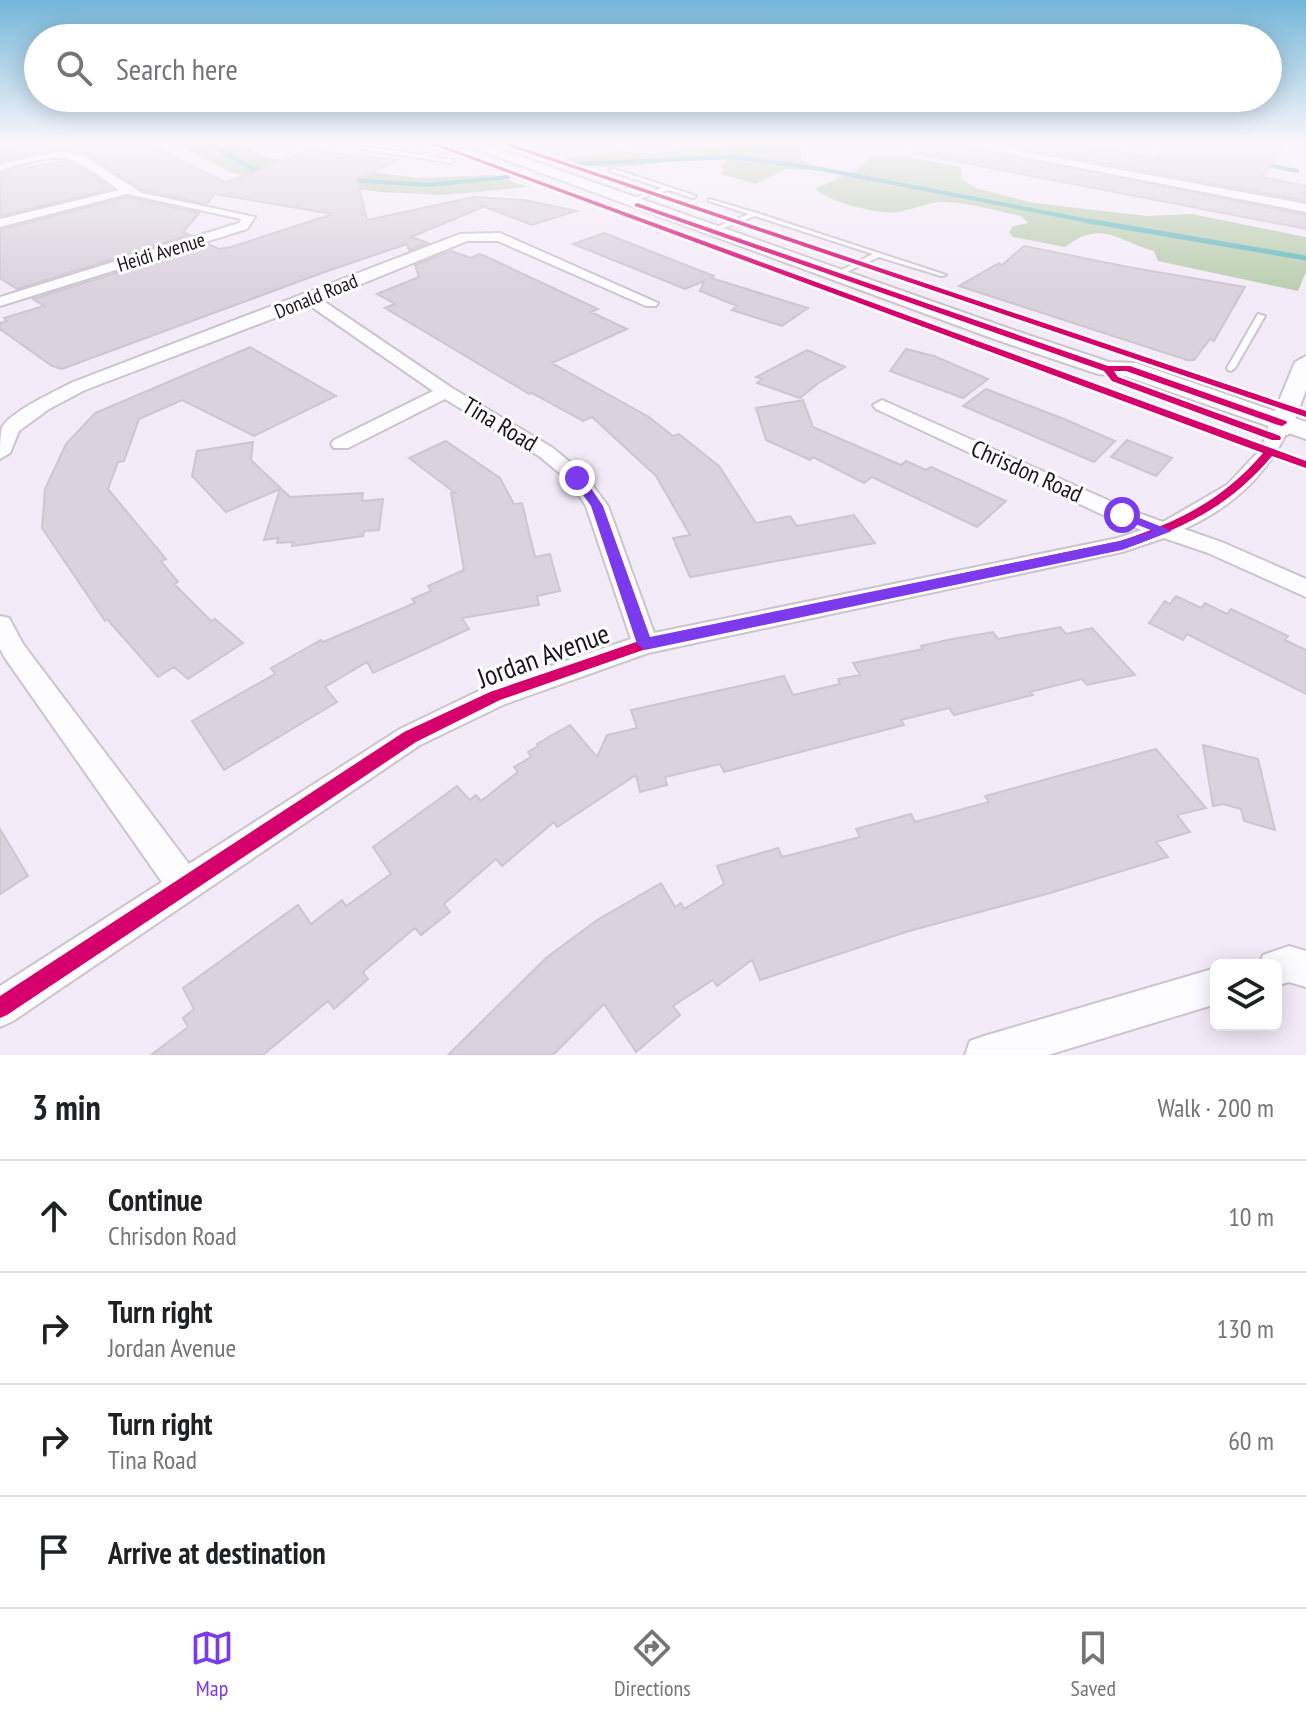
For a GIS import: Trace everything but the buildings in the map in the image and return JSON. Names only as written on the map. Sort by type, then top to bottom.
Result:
[{"type":"main road","points":[[598,191],[1107,369],[1115,379],[1286,431],[1306,450]]},
{"type":"street","points":[[0,223],[126,191]]},
{"type":"street","name":"Heidi Avenue","points":[[0,302],[243,226],[249,217],[128,191]]},
{"type":"street","points":[[1217,191],[1306,208]]},
{"type":"street","name":"Donald Road","points":[[0,453],[11,428],[43,405],[79,386],[465,237],[500,237],[651,303]]},
{"type":"street","name":"Tina Road","points":[[311,299],[446,392],[546,452],[577,478],[597,506],[645,644]]},
{"type":"street","points":[[1286,431],[1306,362]]},
{"type":"street","points":[[341,444],[446,392]]},
{"type":"street","name":"Chrisdon Road","points":[[882,405],[1122,515],[1235,556],[1306,589]]},
{"type":"street","name":"Jordan Avenue","points":[[0,1008],[410,737],[495,696],[645,644],[1122,545],[1166,531],[1202,514],[1252,475],[1286,431]]},
{"type":"street","points":[[0,625],[14,651],[184,885]]},
{"type":"street","points":[[1282,966],[1289,964],[1306,969]]},
{"type":"street","points":[[984,1055],[1210,988]]},
{"type":"lane","points":[[627,202],[659,191]]},
{"type":"lane","points":[[678,191],[693,196]]},
{"type":"lane","points":[[711,200],[943,275]]},
{"type":"lane","points":[[711,231],[755,214]]},
{"type":"lane","points":[[836,275],[879,254]]},
{"type":"lane","points":[[1231,368],[1261,316]]},
{"type":"green space","points":[[375,191],[483,191],[444,195]]},
{"type":"green space","points":[[818,191],[988,191],[1034,203],[1147,216],[1192,214],[1306,237],[1306,272],[1298,291],[1158,261],[1154,251],[1100,233],[1089,234],[1065,247],[1013,237],[1009,232],[1013,226],[1028,223],[1021,216],[984,208],[940,202],[898,212],[879,212]]},
{"type":"waterway","points":[[935,191],[1099,223]]},
{"type":"waterway","points":[[1089,221],[1306,258]]},
{"type":"cycle path","points":[[561,191],[1306,465]]},
{"type":"cycle path","points":[[644,191],[1306,414]]},
{"type":"cycle path","points":[[637,205],[1107,369],[1127,368],[1282,423]]},
{"type":"cycle path","points":[[1107,369],[1115,379],[1276,438]]},
{"type":"cycle path","points":[[0,1008],[410,737],[495,696],[645,644],[1122,545],[1204,510],[1238,486],[1270,452]]},
{"type":"route","points":[[577,478],[597,506],[645,644],[1122,545],[1166,531],[1122,515]]}]
